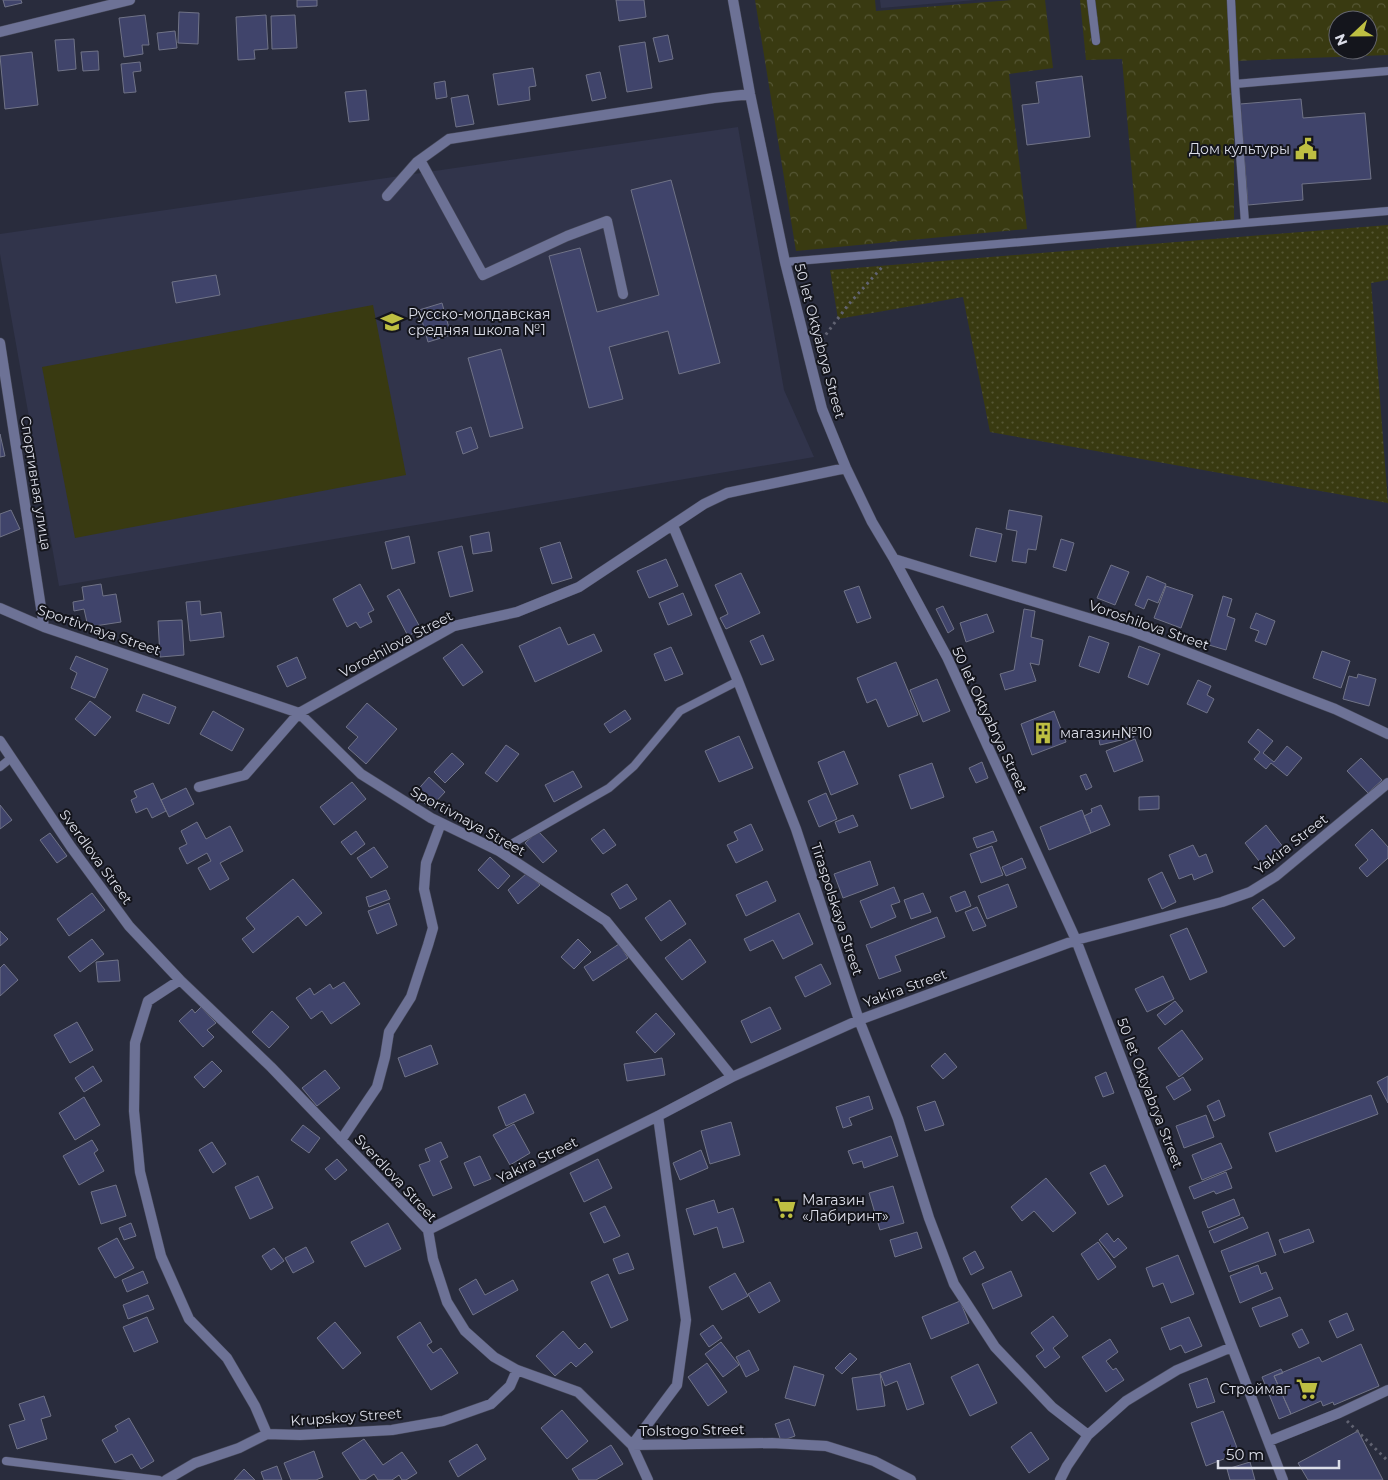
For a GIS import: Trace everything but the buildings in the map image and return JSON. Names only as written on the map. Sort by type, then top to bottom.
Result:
[{"type":"street","points":[[0,32],[130,0]]},
{"type":"street","name":"50 let Oktyabrya Street","points":[[733,0],[750,94],[785,262],[822,410],[846,468],[872,522],[947,658],[1076,940],[1283,1480]]},
{"type":"street","points":[[387,196],[420,160],[449,139],[750,94]]},
{"type":"street","points":[[420,160],[483,275],[567,236],[607,220],[623,294]]},
{"type":"street","name":"Спортивная улица","points":[[0,343],[44,627]]},
{"type":"street","name":"Voroshilova Street","points":[[199,787],[245,775],[299,713],[454,626],[517,612],[579,587],[704,504],[727,493],[846,468]]},
{"type":"street","name":"Tiraspolskaya Street","points":[[673,526],[738,681],[796,829],[858,1020],[898,1118],[929,1218],[954,1284],[995,1347],[1052,1407],[1088,1435]]},
{"type":"street","name":"Voroshilova Street","points":[[894,559],[1134,632],[1335,709],[1388,734]]},
{"type":"street","name":"Sportivnaya Street","points":[[0,608],[44,627],[299,713],[361,774],[431,818],[499,851],[606,921],[732,1077]]},
{"type":"street","name":"Sverdlova Street","points":[[0,741],[71,847],[129,926],[180,980],[271,1067],[428,1230],[433,1259],[447,1302],[465,1331],[494,1357],[517,1370],[578,1392],[632,1445],[648,1480]]},
{"type":"street","name":"Yakira Street","points":[[428,1230],[658,1116],[732,1077],[858,1020],[1076,940],[1222,902],[1250,892],[1276,876],[1388,783]]},
{"type":"street","points":[[341,1140],[377,1087],[389,1032],[411,997],[428,945],[433,928],[424,889],[426,863],[441,823]]},
{"type":"street","points":[[180,980],[148,1001],[135,1043],[134,1111],[140,1172],[161,1256],[189,1319],[227,1358],[255,1406],[267,1434]]},
{"type":"street","name":"Tolstogo Street","points":[[632,1445],[677,1385],[686,1320],[658,1116]]},
{"type":"street","points":[[1060,1480],[1088,1435],[1126,1401],[1177,1370],[1232,1347]]},
{"type":"street","name":"Krupskoy Street","points":[[166,1480],[195,1463],[239,1448],[267,1434],[300,1435],[392,1430],[443,1420],[491,1404],[510,1386],[517,1370]]},
{"type":"street","points":[[1269,1441],[1339,1413],[1388,1390]]},
{"type":"street","name":"Tolstogo Street","points":[[632,1445],[772,1443],[826,1446],[874,1461],[911,1480]]},
{"type":"lane","points":[[1091,0],[1096,41]]},
{"type":"lane","points":[[1231,0],[1245,222]]},
{"type":"lane","points":[[1235,84],[1388,71]]},
{"type":"lane","points":[[785,262],[1388,211]]},
{"type":"lane","points":[[499,851],[609,788],[634,766],[680,711],[738,681]]},
{"type":"lane","points":[[0,767],[11,758]]},
{"type":"lane","points":[[6,1461],[159,1480]]},
{"type":"path","points":[[809,358],[848,305],[895,252]]},
{"type":"path","points":[[1339,1413],[1388,1461]]},
{"type":"shaded area","points":[[880,0],[976,0],[881,8]]},
{"type":"shaded area","name":"Русско-молдавская средняя школа №1","points":[[738,127],[784,390],[814,457],[59,586],[0,254],[0,234]]},
{"type":"green space","points":[[755,0],[875,0],[876,11],[1012,0],[1045,0],[1053,68],[1009,74],[1027,229],[796,251]]},
{"type":"green space","points":[[1080,0],[1388,0],[1388,55],[1378,55],[1378,10],[1328,10],[1328,57],[1234,61],[1234,223],[1137,232],[1122,59],[1086,60]]},
{"type":"green space","points":[[1388,225],[1388,280],[1371,283],[1388,503],[990,432],[963,297],[838,319],[830,270]]},
{"type":"green space","points":[[373,305],[406,475],[75,538],[42,367]]},
{"type":"place","name":"Дом культуры","points":[[1306,149]]},
{"type":"place","name":"Русско-молдавская средняя школа №1","points":[[392,322]]},
{"type":"place","name":"магазин№10","points":[[1043,733]]},
{"type":"place","name":"Магазин «Лабиринт»","points":[[785,1208]]},
{"type":"place","name":"Строймаг","points":[[1307,1389]]}]
